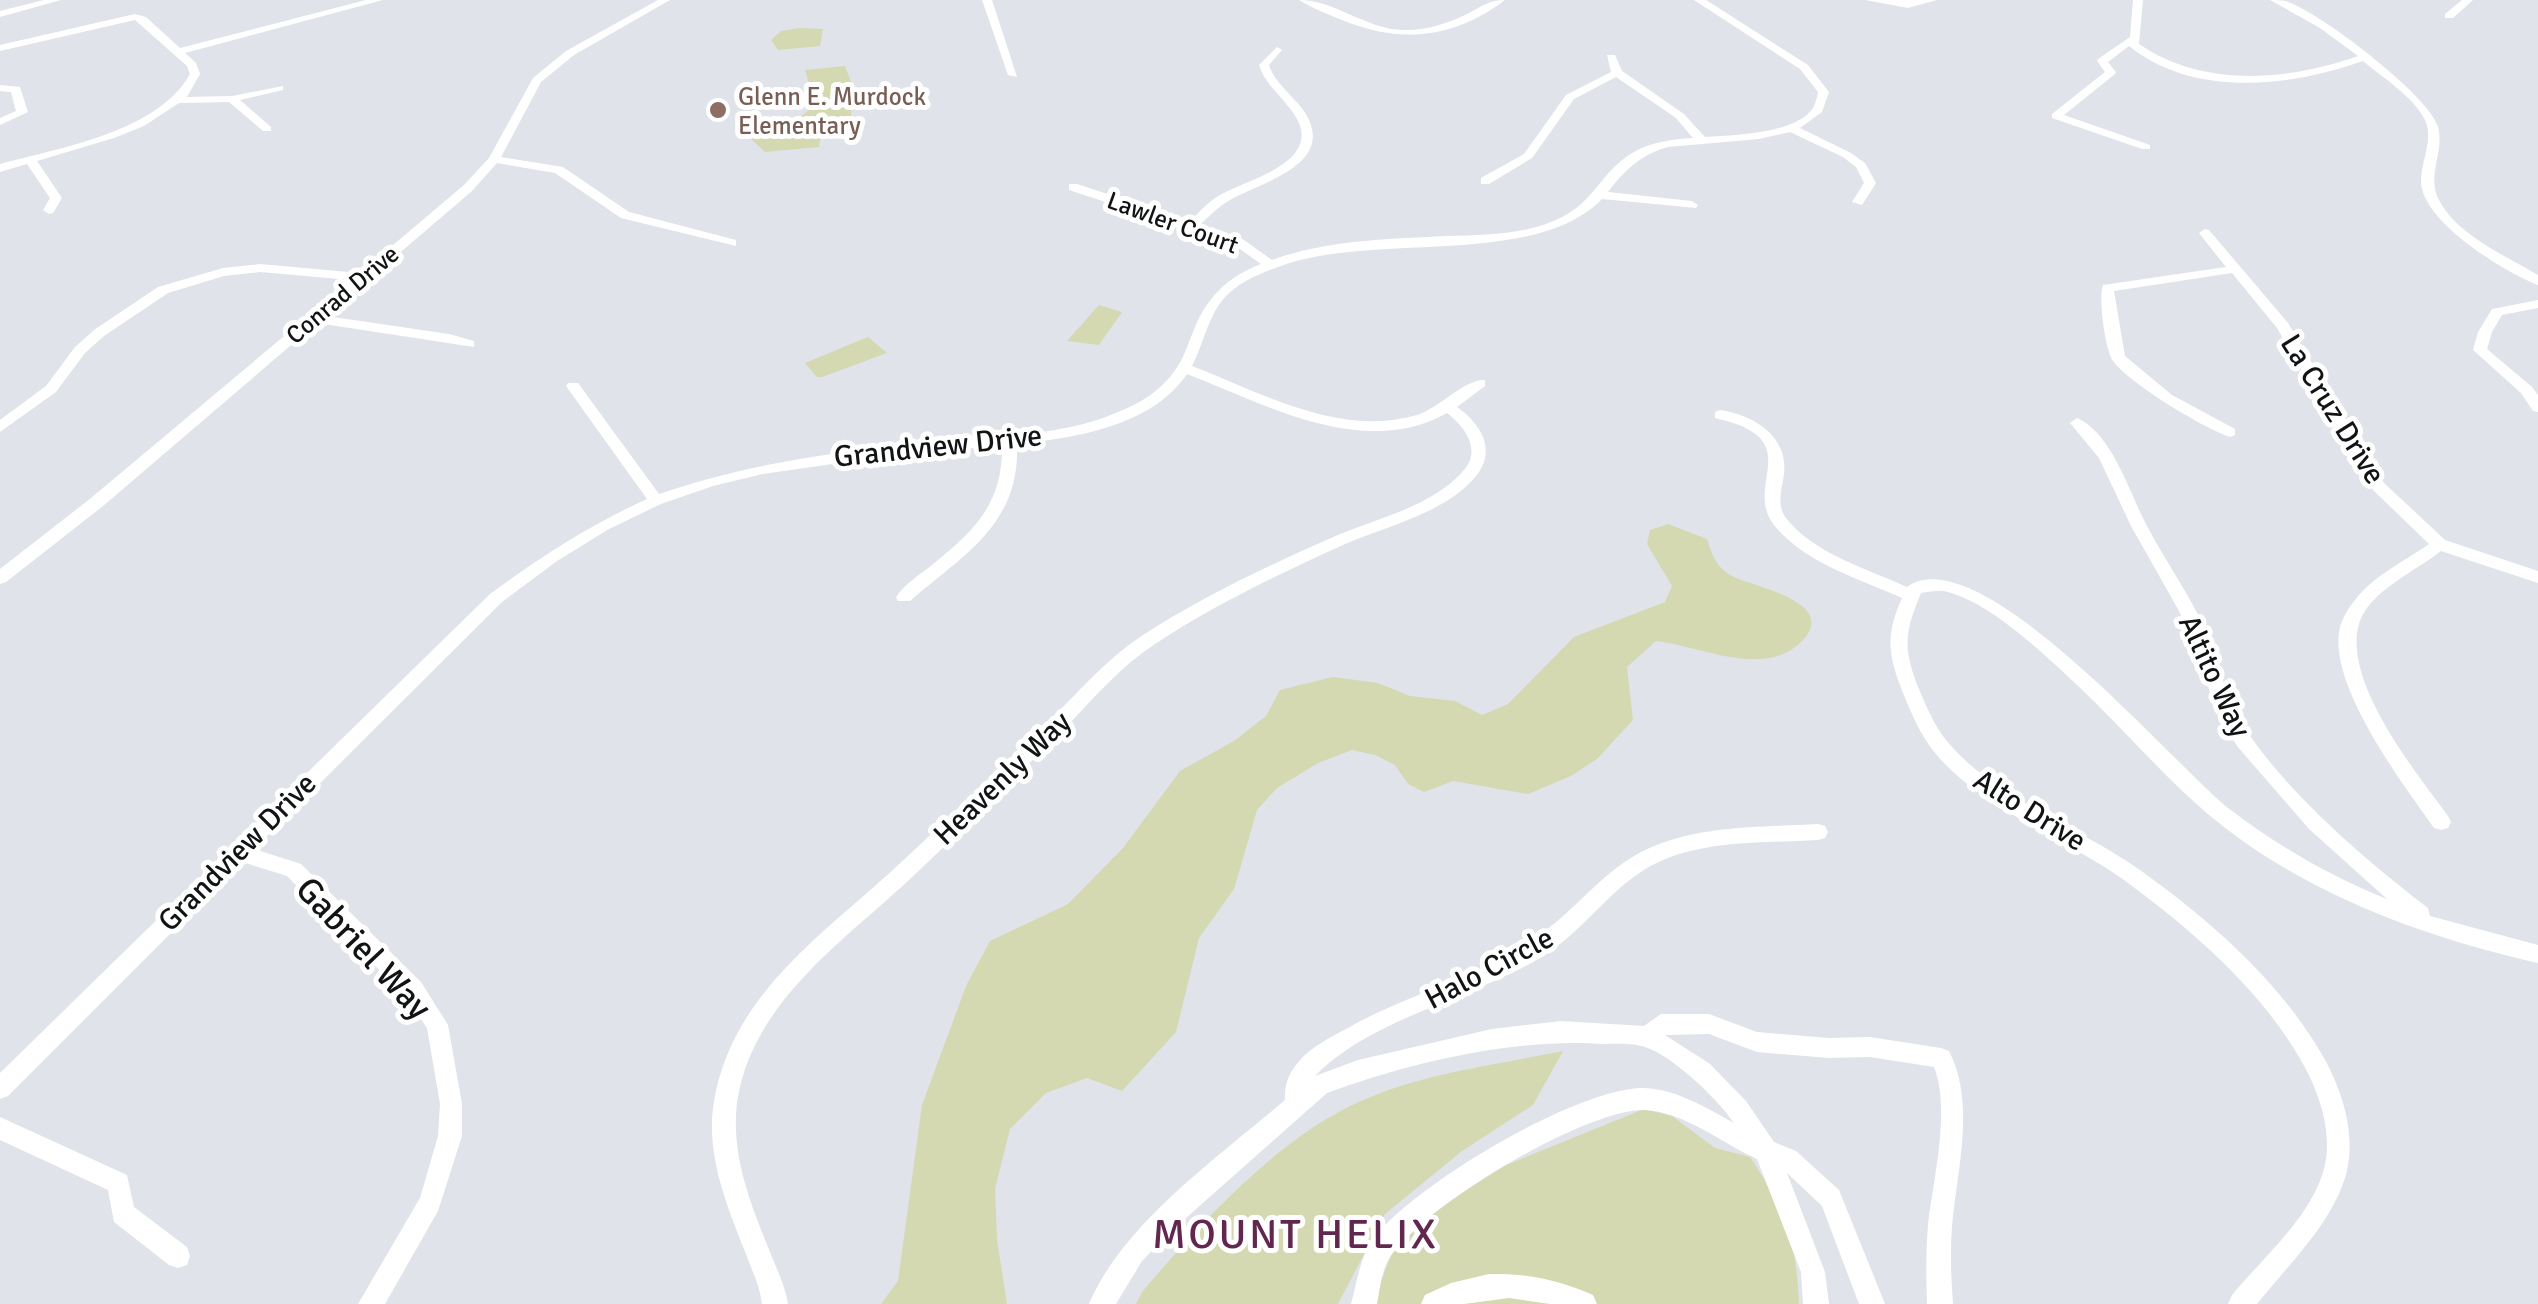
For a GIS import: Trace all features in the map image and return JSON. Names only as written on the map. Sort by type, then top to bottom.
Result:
[{"type":"street","points":[[0,14],[56,0]]},
{"type":"street","points":[[178,52],[378,0]]},
{"type":"street","name":"Conrad Drive","points":[[0,578],[97,502],[468,188],[494,159],[537,80],[570,54],[665,0]]},
{"type":"street","points":[[988,0],[1014,75]]},
{"type":"street","points":[[1304,0],[1363,26],[1406,34],[1452,27],[1500,0]]},
{"type":"street","points":[[1699,0],[1804,67],[1820,82],[1824,92],[1821,108],[1813,117],[1791,128]]},
{"type":"street","points":[[1870,0],[1914,5],[1932,0]]},
{"type":"street","points":[[2138,0],[2132,38],[2141,52],[2216,77],[2300,76],[2337,70],[2365,57]]},
{"type":"street","points":[[2275,0],[2319,21],[2354,45],[2419,104],[2434,132],[2428,190],[2440,209],[2463,232],[2538,281]]},
{"type":"street","points":[[2449,16],[2468,0]]},
{"type":"street","points":[[316,4],[328,14]]},
{"type":"street","points":[[0,48],[135,17],[178,52],[195,74],[189,89],[178,100],[128,128],[0,168]]},
{"type":"street","points":[[2132,38],[2102,62],[2111,72],[2056,116],[2146,147]]},
{"type":"street","points":[[1193,225],[1221,200],[1280,171],[1304,150],[1308,136],[1305,125],[1266,75],[1264,65],[1277,50]]},
{"type":"street","points":[[1610,57],[1616,73],[1680,116],[1702,141]]},
{"type":"street","points":[[1486,181],[1528,156],[1570,97],[1616,73]]},
{"type":"street","points":[[0,88],[16,89],[22,112],[0,122]]},
{"type":"street","points":[[178,100],[232,99],[279,88]]},
{"type":"street","points":[[232,99],[267,129]]},
{"type":"street","points":[[1791,128],[1861,166],[1870,183],[1858,202]]},
{"type":"street","name":"Grandview Drive","points":[[0,1088],[496,598],[552,553],[655,499],[737,472],[814,458],[1009,441],[1080,430],[1128,414],[1162,391],[1185,368],[1202,322],[1217,297],[1242,276],[1270,264],[1329,250],[1521,235],[1574,216],[1598,195],[1616,170],[1640,154],[1669,144],[1791,128]]},
{"type":"street","points":[[494,159],[559,170],[625,216],[732,243]]},
{"type":"street","points":[[30,160],[56,198],[50,210]]},
{"type":"street","name":"Lawler Court","points":[[1074,188],[1193,225],[1236,242],[1270,264]]},
{"type":"street","points":[[1598,195],[1692,205]]},
{"type":"street","name":"La Cruz Drive","points":[[2204,234],[2282,326],[2365,469],[2439,544],[2538,577]]},
{"type":"street","points":[[0,427],[51,389],[99,332],[163,290],[223,272],[260,268],[363,276]]},
{"type":"street","points":[[2230,432],[2166,398],[2118,358],[2106,296],[2108,288],[2236,269]]},
{"type":"street","points":[[2538,304],[2497,312],[2480,350],[2517,380],[2538,408]]},
{"type":"street","points":[[314,318],[470,344]]},
{"type":"street","points":[[1185,368],[1325,422],[1380,424],[1448,407],[1480,383]]},
{"type":"street","points":[[574,386],[655,499]]},
{"type":"street","name":"Heavenly Way","points":[[775,1304],[732,1186],[722,1133],[729,1082],[737,1057],[774,993],[806,958],[869,905],[1150,638],[1282,567],[1435,498],[1464,480],[1476,466],[1479,442],[1465,419],[1448,407]]},
{"type":"street","points":[[1720,415],[1740,416],[1753,425],[1776,453],[1771,498],[1774,514],[1786,528],[1816,548],[1912,596],[1921,584],[1940,582],[1982,598],[2022,627],[2202,797],[2262,842],[2347,890],[2446,932],[2538,954]]},
{"type":"street","name":"Altito Way","points":[[2077,424],[2096,438],[2105,453],[2138,524],[2202,639],[2222,705],[2252,753],[2400,900],[2446,932]]},
{"type":"street","points":[[904,596],[972,540],[992,515],[1010,474],[1009,441]]},
{"type":"street","points":[[2439,544],[2358,606],[2348,628],[2348,656],[2358,692],[2441,822]]},
{"type":"street","name":"Alto Drive","points":[[1912,596],[1898,628],[1900,661],[1940,745],[1971,775],[2096,851],[2212,943],[2290,1020],[2325,1077],[2340,1137],[2335,1175],[2318,1208],[2240,1304]]},
{"type":"street","name":"Halo Circle","points":[[1298,1105],[1297,1083],[1308,1068],[1345,1040],[1535,951],[1567,927],[1614,878],[1648,856],[1706,841],[1818,832]]},
{"type":"street","name":"Gabriel Way","points":[[236,852],[294,870],[413,989],[437,1025],[452,1104],[450,1136],[430,1203],[371,1304]]},
{"type":"street","points":[[1648,1036],[1661,1024],[1709,1024],[1756,1042],[1870,1047],[1942,1058],[1952,1098],[1938,1240],[1940,1304]]},
{"type":"street","points":[[1102,1304],[1134,1252],[1160,1224],[1319,1085],[1492,1039],[1561,1031],[1648,1036],[1702,1071],[1738,1109],[1766,1150],[1813,1272],[1816,1304]]},
{"type":"street","points":[[1364,1304],[1379,1250],[1420,1211],[1468,1176],[1552,1128],[1638,1098],[1662,1101],[1788,1160],[1831,1198],[1872,1304]]},
{"type":"street","points":[[0,1128],[119,1183],[123,1213],[178,1256]]},
{"type":"street","points":[[1434,1304],[1464,1291],[1527,1287],[1552,1290],[1584,1304]]},
{"type":"green space","points":[[823,29],[820,46],[778,50],[771,40],[781,31]]},
{"type":"green space","points":[[845,66],[854,90],[850,123],[822,126],[819,147],[765,152],[749,137],[799,118],[815,105],[805,70]]},
{"type":"green space","points":[[1099,305],[1122,312],[1099,345],[1067,341]]},
{"type":"green space","points":[[868,337],[887,353],[822,377],[817,377],[805,363]]},
{"type":"green space","points":[[1668,524],[1707,539],[1715,560],[1732,576],[1801,605],[1810,615],[1811,626],[1803,640],[1788,652],[1752,659],[1656,641],[1627,667],[1633,720],[1598,758],[1571,776],[1528,794],[1453,781],[1424,792],[1408,784],[1395,765],[1352,750],[1318,763],[1277,788],[1257,810],[1234,889],[1199,938],[1176,1032],[1122,1091],[1087,1078],[1046,1093],[1010,1129],[995,1189],[997,1240],[1007,1304],[881,1304],[898,1281],[922,1105],[966,986],[990,941],[1068,904],[1123,848],[1180,771],[1234,741],[1266,716],[1280,690],[1333,677],[1378,683],[1410,696],[1455,701],[1482,715],[1508,704],[1574,637],[1665,602],[1672,586],[1647,544],[1650,530]]},
{"type":"green space","points":[[1563,1051],[1533,1105],[1462,1151],[1385,1214],[1338,1304],[1136,1304],[1142,1292],[1242,1184],[1330,1117],[1409,1083]]},
{"type":"green space","points":[[1644,1109],[1672,1116],[1715,1148],[1750,1157],[1787,1226],[1799,1304],[1373,1304],[1392,1252],[1442,1205],[1504,1166]]},
{"type":"place","name":"Glenn E. Murdock Elementary","points":[[718,110]]},
{"type":"district","name":"MOUNT HELIX","points":[[1295,1233]]}]
